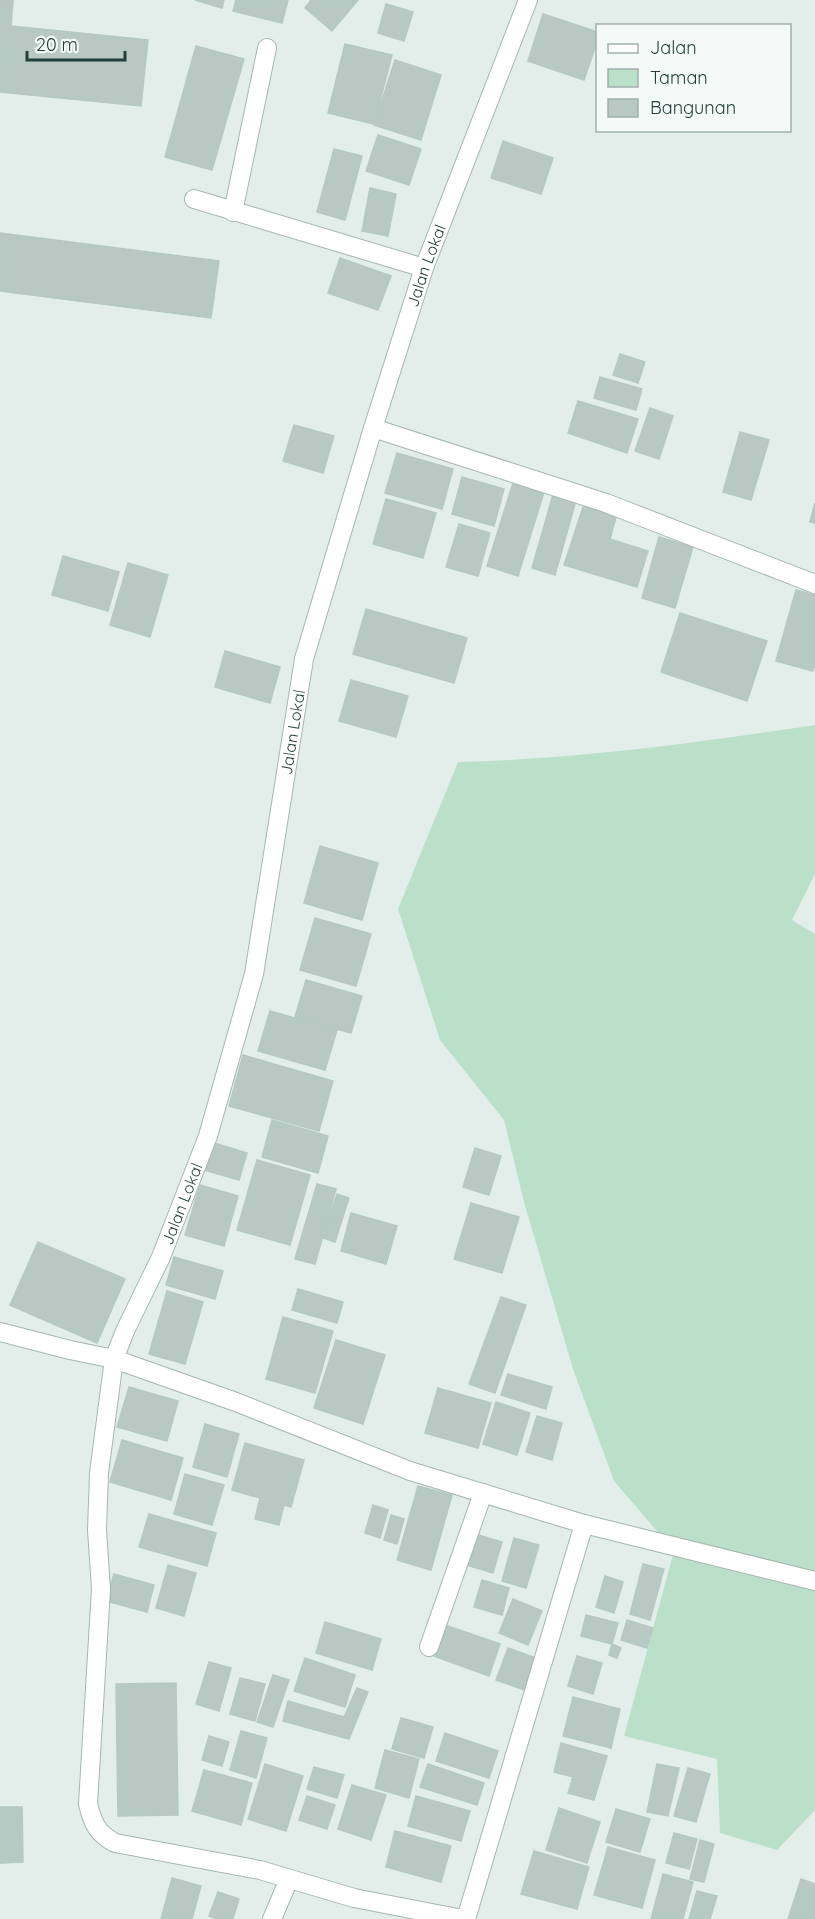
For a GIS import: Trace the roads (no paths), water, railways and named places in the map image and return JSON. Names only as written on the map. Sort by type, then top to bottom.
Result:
[{"type":"street","name":"Jalan Lokal","points":[[465,1919],[354,1899],[290,1879],[193,1856],[115,1843],[101,1835],[92,1819],[88,1804],[101,1589],[97,1530],[99,1485],[114,1359],[161,1257],[208,1136],[254,974],[304,659],[373,428],[424,268],[528,0]]},
{"type":"street","points":[[233,212],[267,48]]},
{"type":"street","points":[[194,199],[424,268]]},
{"type":"street","points":[[373,428],[606,503],[815,584]]},
{"type":"street","points":[[0,1332],[114,1359],[236,1402],[410,1471],[584,1524],[815,1581]]},
{"type":"street","points":[[429,1647],[483,1493]]},
{"type":"street","points":[[465,1919],[584,1524]]},
{"type":"street","points":[[272,1919],[290,1879]]}]
